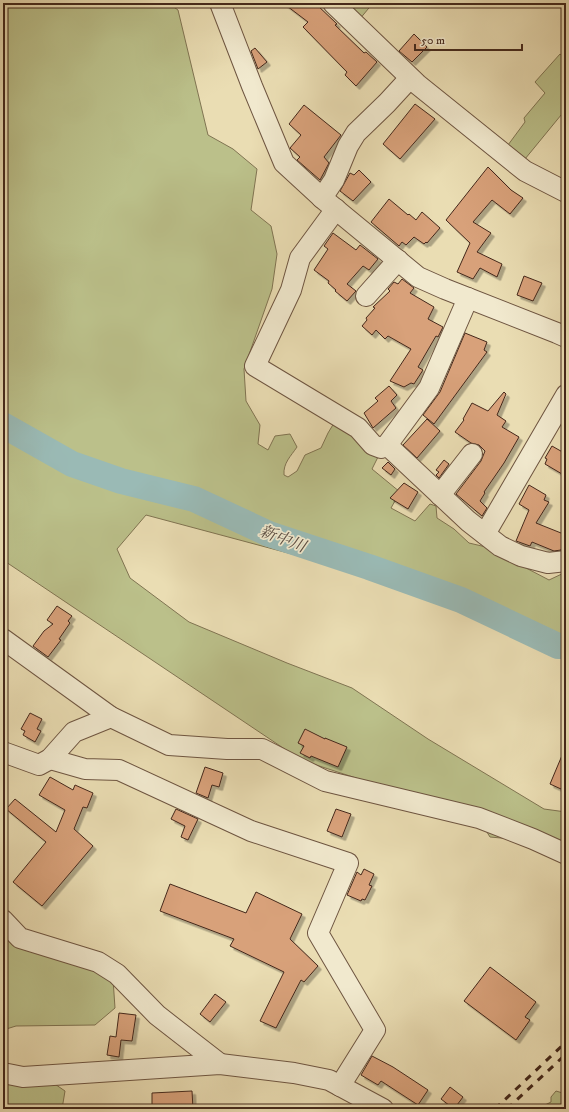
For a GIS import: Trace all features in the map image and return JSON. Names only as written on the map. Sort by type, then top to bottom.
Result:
[{"type":"street","points":[[220,3],[284,163],[329,203],[418,277],[566,337]]},
{"type":"street","points":[[333,3],[410,78],[525,171],[566,192]]},
{"type":"street","points":[[410,78],[356,133],[348,146],[334,180],[329,203],[300,258],[291,290],[256,366],[358,428],[373,445],[381,448],[387,445],[429,388],[468,298]]},
{"type":"street","points":[[366,296],[398,260]]},
{"type":"street","points":[[485,534],[566,395]]},
{"type":"street","points":[[387,445],[468,521],[500,546],[521,556],[548,563],[566,561]]},
{"type":"street","points":[[440,495],[472,454]]},
{"type":"street","points":[[3,639],[111,717],[169,745],[227,749],[262,749],[324,781],[478,818],[566,854]]},
{"type":"street","points":[[3,752],[39,765],[50,759],[74,732],[111,717]]},
{"type":"street","points":[[50,759],[85,770],[119,770],[251,831],[348,862],[318,933],[375,1030],[340,1086]]},
{"type":"street","points":[[3,920],[20,938],[98,962],[117,974],[157,1016],[220,1064]]},
{"type":"street","points":[[3,1073],[24,1077],[220,1064],[294,1073],[329,1080],[383,1109]]},
{"type":"green space","points":[[3,3],[168,3],[178,10],[208,135],[233,149],[257,169],[251,210],[271,226],[277,254],[272,289],[244,369],[246,401],[260,425],[258,444],[268,450],[275,436],[290,434],[297,447],[285,467],[284,475],[288,477],[297,471],[305,455],[321,448],[334,423],[379,455],[372,469],[400,492],[391,508],[415,521],[430,504],[436,506],[437,518],[454,529],[469,543],[486,547],[549,580],[566,572],[566,649],[560,650],[519,638],[374,576],[146,515],[117,549],[130,578],[189,622],[287,663],[352,688],[428,739],[544,809],[566,812],[566,844],[490,837],[478,818],[301,760],[3,560]]},
{"type":"green space","points":[[342,3],[373,3],[359,20]]},
{"type":"green space","points":[[560,54],[566,59],[566,109],[525,159],[508,145],[525,122],[524,118],[545,93],[535,82]]},
{"type":"green space","points":[[3,919],[113,979],[115,1008],[95,1025],[16,1026],[3,1030]]},
{"type":"green space","points":[[3,1079],[49,1080],[65,1091],[62,1109],[3,1109]]},
{"type":"green space","points":[[556,1091],[566,1094],[566,1109],[537,1109],[551,1102],[551,1097]]},
{"type":"building","points":[[283,3],[315,3],[364,53],[366,52],[377,62],[356,86],[345,75],[347,72],[303,27],[308,22]]},
{"type":"building","points":[[414,34],[427,47],[412,62],[399,51]]},
{"type":"building","points":[[255,48],[267,62],[258,69],[251,51]]},
{"type":"building","points":[[415,104],[435,119],[400,159],[383,144]]},
{"type":"building","points":[[304,105],[341,135],[324,157],[329,163],[320,180],[297,160],[300,157],[290,148],[301,135],[289,124]]},
{"type":"building","points":[[488,167],[511,190],[523,198],[510,214],[492,200],[473,222],[491,233],[477,252],[502,264],[497,277],[480,268],[473,279],[457,272],[470,243],[446,220]]},
{"type":"building","points":[[359,170],[371,182],[353,201],[340,191],[350,173],[354,175]]},
{"type":"building","points":[[389,199],[416,220],[422,212],[440,228],[427,243],[426,242],[424,244],[414,237],[406,245],[402,242],[399,246],[371,222]]},
{"type":"building","points":[[333,233],[356,250],[360,245],[378,259],[369,270],[363,266],[347,284],[356,291],[347,301],[335,291],[336,290],[328,283],[329,281],[314,270],[328,249],[324,246]]},
{"type":"building","points":[[524,276],[542,283],[533,301],[517,295]]},
{"type":"building","points":[[402,279],[414,288],[410,293],[434,307],[428,319],[443,327],[418,367],[423,370],[414,384],[411,383],[404,387],[390,381],[411,349],[388,336],[385,339],[376,330],[372,335],[362,326],[367,320],[366,318],[375,308],[373,307],[390,291],[388,289],[394,282],[398,284]]},
{"type":"building","points":[[465,333],[487,342],[484,350],[487,352],[434,424],[423,415],[440,392]]},
{"type":"building","points":[[389,386],[397,395],[391,401],[396,408],[373,428],[364,413],[378,401],[375,398]]},
{"type":"building","points":[[504,392],[506,394],[497,415],[506,421],[502,427],[519,437],[504,463],[484,492],[485,493],[480,501],[487,508],[482,516],[456,494],[481,461],[485,451],[479,445],[471,443],[455,432],[464,420],[463,419],[472,403],[488,411]]},
{"type":"building","points":[[427,419],[440,431],[417,458],[403,445]]},
{"type":"building","points":[[552,446],[566,454],[566,468],[562,474],[545,464],[547,459],[545,458]]},
{"type":"building","points":[[444,460],[449,464],[439,478],[436,475],[439,472],[436,470]]},
{"type":"building","points":[[388,462],[395,469],[391,475],[382,468]]},
{"type":"building","points":[[404,483],[418,492],[408,509],[390,498]]},
{"type":"building","points":[[529,485],[546,495],[544,500],[549,502],[536,523],[566,535],[561,550],[554,551],[532,542],[530,546],[516,541],[529,510],[519,504]]},
{"type":"building","points":[[57,606],[72,616],[68,621],[70,623],[59,639],[61,640],[48,657],[33,646],[44,631],[53,624],[47,620]]},
{"type":"building","points":[[30,713],[42,719],[37,729],[41,731],[35,742],[23,735],[25,731],[21,729]]},
{"type":"building","points":[[305,729],[325,739],[347,747],[338,767],[311,756],[310,758],[300,753],[304,746],[298,743]]},
{"type":"building","points":[[566,746],[566,777],[561,789],[550,784]]},
{"type":"building","points":[[205,767],[223,773],[219,787],[212,785],[208,798],[196,793]]},
{"type":"building","points":[[50,777],[73,790],[75,785],[93,793],[87,808],[83,807],[74,829],[93,846],[42,906],[13,882],[46,842],[6,809],[15,799],[56,832],[65,810],[39,795]]},
{"type":"building","points":[[176,809],[198,819],[188,840],[181,837],[185,826],[171,819]]},
{"type":"building","points":[[336,809],[351,814],[342,837],[327,831]]},
{"type":"building","points":[[364,869],[374,874],[369,885],[372,886],[365,900],[362,899],[361,901],[347,895],[357,872],[361,875]]},
{"type":"building","points":[[170,884],[246,913],[256,892],[302,914],[290,939],[318,966],[304,982],[301,980],[276,1028],[260,1021],[284,972],[230,946],[234,939],[160,911]]},
{"type":"building","points":[[490,967],[536,1002],[525,1017],[530,1020],[516,1040],[464,1001]]},
{"type":"building","points":[[215,994],[226,1002],[210,1022],[200,1014]]},
{"type":"building","points":[[119,1013],[136,1015],[132,1041],[121,1040],[119,1057],[107,1055],[110,1036],[116,1037]]},
{"type":"building","points":[[372,1056],[393,1067],[428,1090],[418,1105],[381,1081],[378,1085],[361,1075]]},
{"type":"building","points":[[450,1087],[463,1097],[454,1109],[441,1099]]},
{"type":"building","points":[[192,1091],[193,1109],[152,1109],[152,1093]]},
{"type":"waterway","name":"新中川","points":[[3,425],[72,464],[121,481],[194,499],[269,534],[369,567],[461,600],[558,646],[566,646]]},
{"type":"railway","points":[[495,1109],[566,1042]]},
{"type":"railway","points":[[507,1109],[566,1054]]}]
